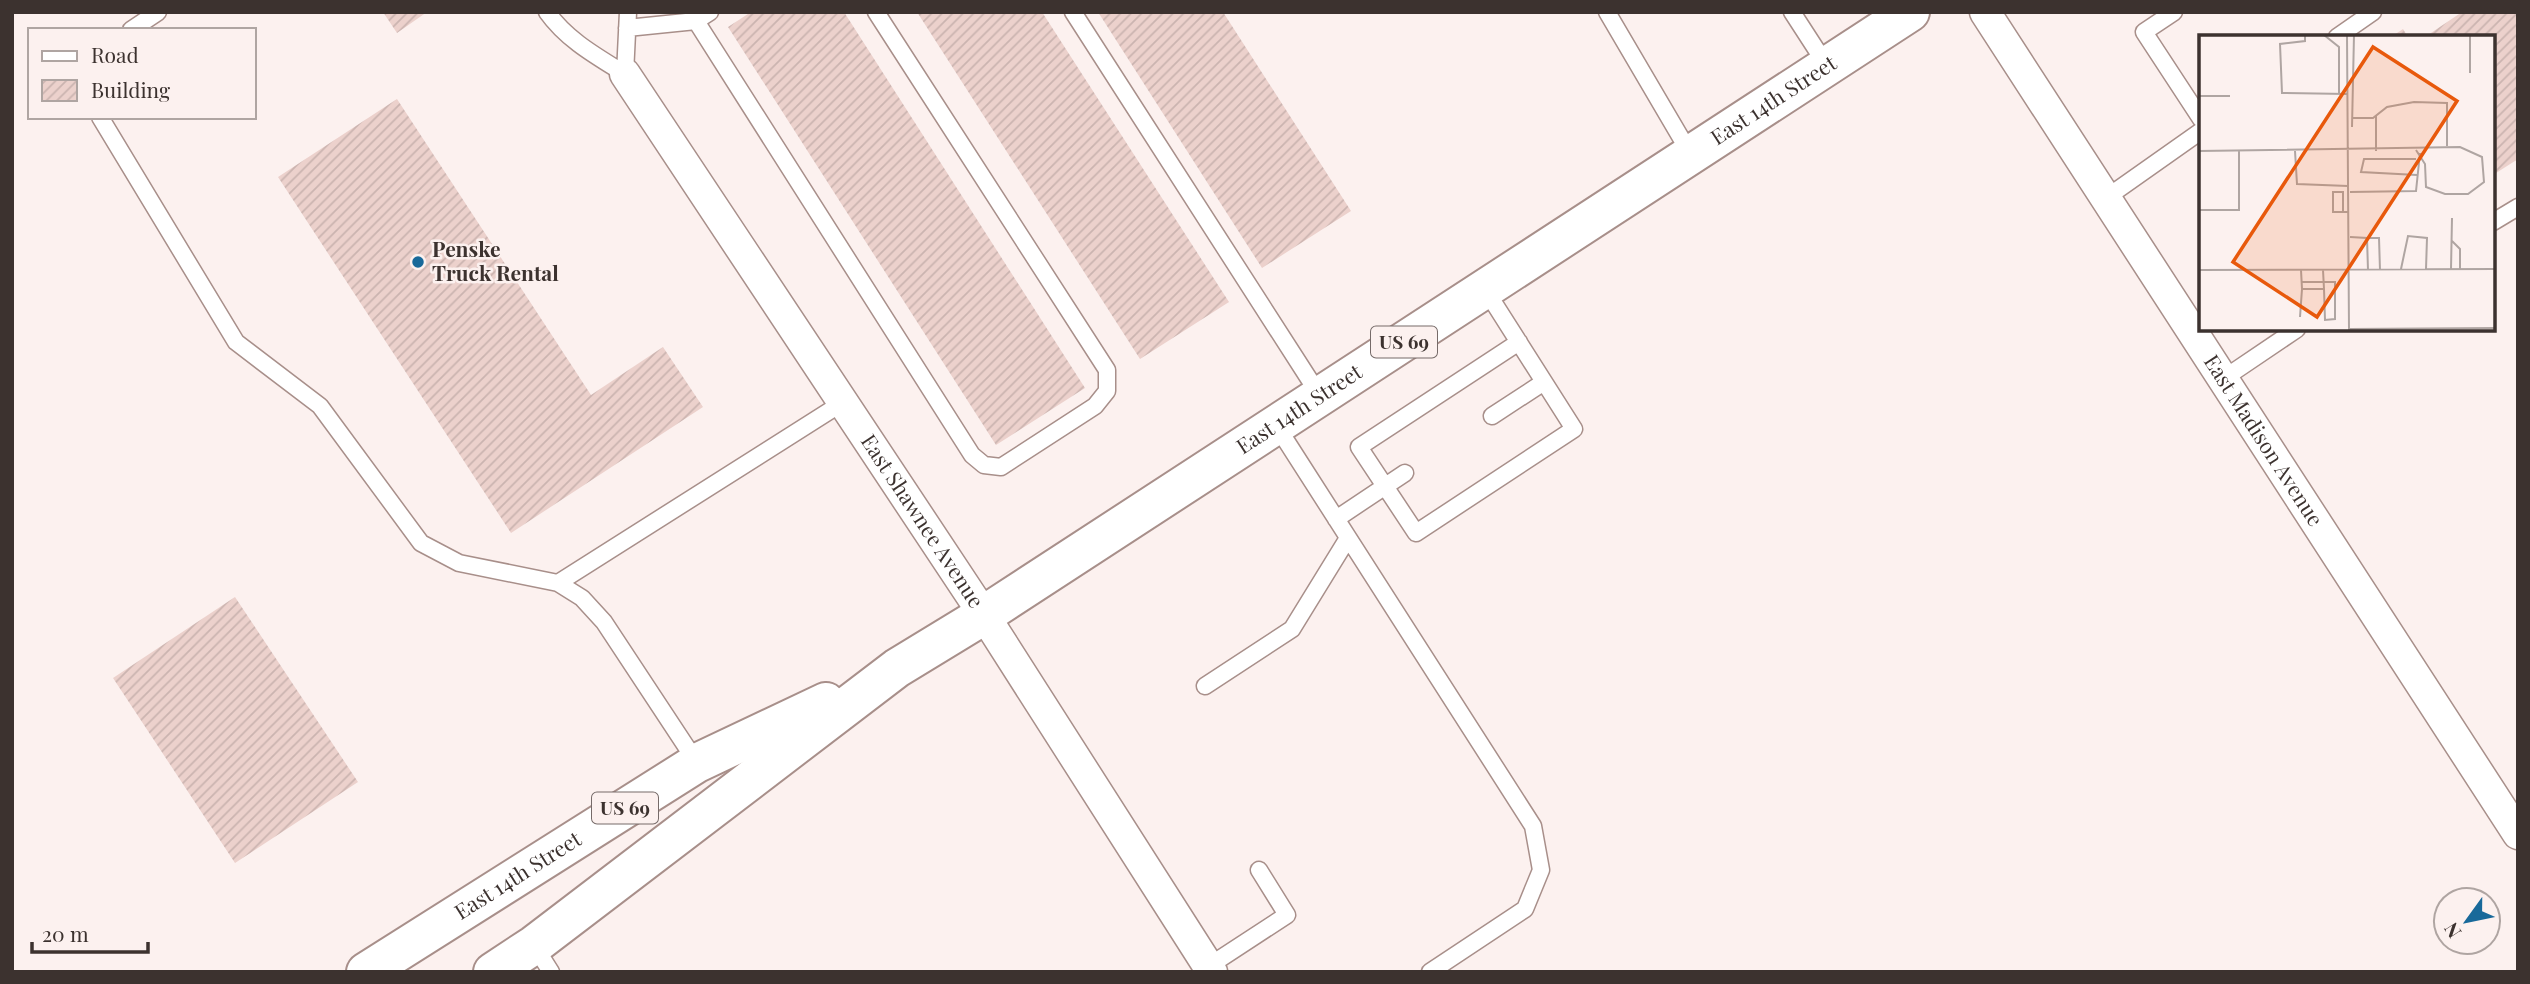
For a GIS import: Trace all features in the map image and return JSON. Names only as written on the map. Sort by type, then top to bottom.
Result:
[{"type":"main road","name":"East 14th Street","points":[[366,972],[698,763],[897,668],[984,615],[1910,12]]},
{"type":"main road","name":"East 14th Street","points":[[493,972],[542,958],[897,668]]},
{"type":"street","name":"East Madison Avenue","points":[[1985,12],[2518,834]]},
{"type":"street","name":"East Shawnee Avenue","points":[[625,74],[984,615],[1210,969]]},
{"type":"lane","points":[[134,28],[158,12]]},
{"type":"lane","points":[[547,12],[559,29],[572,40],[625,74]]},
{"type":"lane","points":[[625,74],[627,20],[703,17],[972,455],[984,465],[1001,467],[1095,406],[1107,391],[1107,370],[876,12]]},
{"type":"lane","points":[[1073,12],[1320,396]]},
{"type":"lane","points":[[1607,12],[1691,155]]},
{"type":"lane","points":[[1792,12],[1828,66]]},
{"type":"lane","points":[[2174,12],[2144,32],[2199,116]]},
{"type":"lane","points":[[2340,35],[2373,12]]},
{"type":"lane","points":[[101,119],[236,342],[320,406],[421,543],[459,563],[558,583],[582,598],[604,622],[698,763]]},
{"type":"lane","points":[[2106,198],[2199,132]]},
{"type":"lane","points":[[2495,221],[2518,207]]},
{"type":"lane","points":[[1485,289],[1519,342],[1574,429],[1416,533],[1359,447],[1519,342]]},
{"type":"lane","points":[[2223,379],[2294,331]]},
{"type":"lane","points":[[1492,416],[1544,382]]},
{"type":"lane","points":[[558,583],[842,403]]},
{"type":"lane","points":[[1276,425],[1533,826],[1541,870],[1525,909],[1430,972]]},
{"type":"lane","points":[[1336,519],[1405,473]]},
{"type":"lane","points":[[1205,686],[1292,629],[1348,538]]},
{"type":"lane","points":[[1210,969],[1287,915],[1259,870]]},
{"type":"building","points":[[383,12],[427,12],[397,33]]},
{"type":"building","points":[[751,12],[844,12],[1085,388],[996,445],[728,27]]},
{"type":"building","points":[[917,12],[1042,12],[1229,302],[1140,359]]},
{"type":"building","points":[[1098,12],[1223,12],[1351,211],[1262,268]]},
{"type":"building","points":[[2462,12],[2518,12],[2518,159],[2495,174],[2495,35],[2428,35]]},
{"type":"building","points":[[2403,29],[2407,35],[2394,35]]},
{"type":"building","name":"Penske Truck Rental","points":[[397,99],[591,395],[663,347],[703,407],[511,533],[278,177]]},
{"type":"building","points":[[235,597],[358,782],[235,863],[113,678]]},
{"type":"place","name":"Penske Truck Rental","points":[[418,262]]}]
